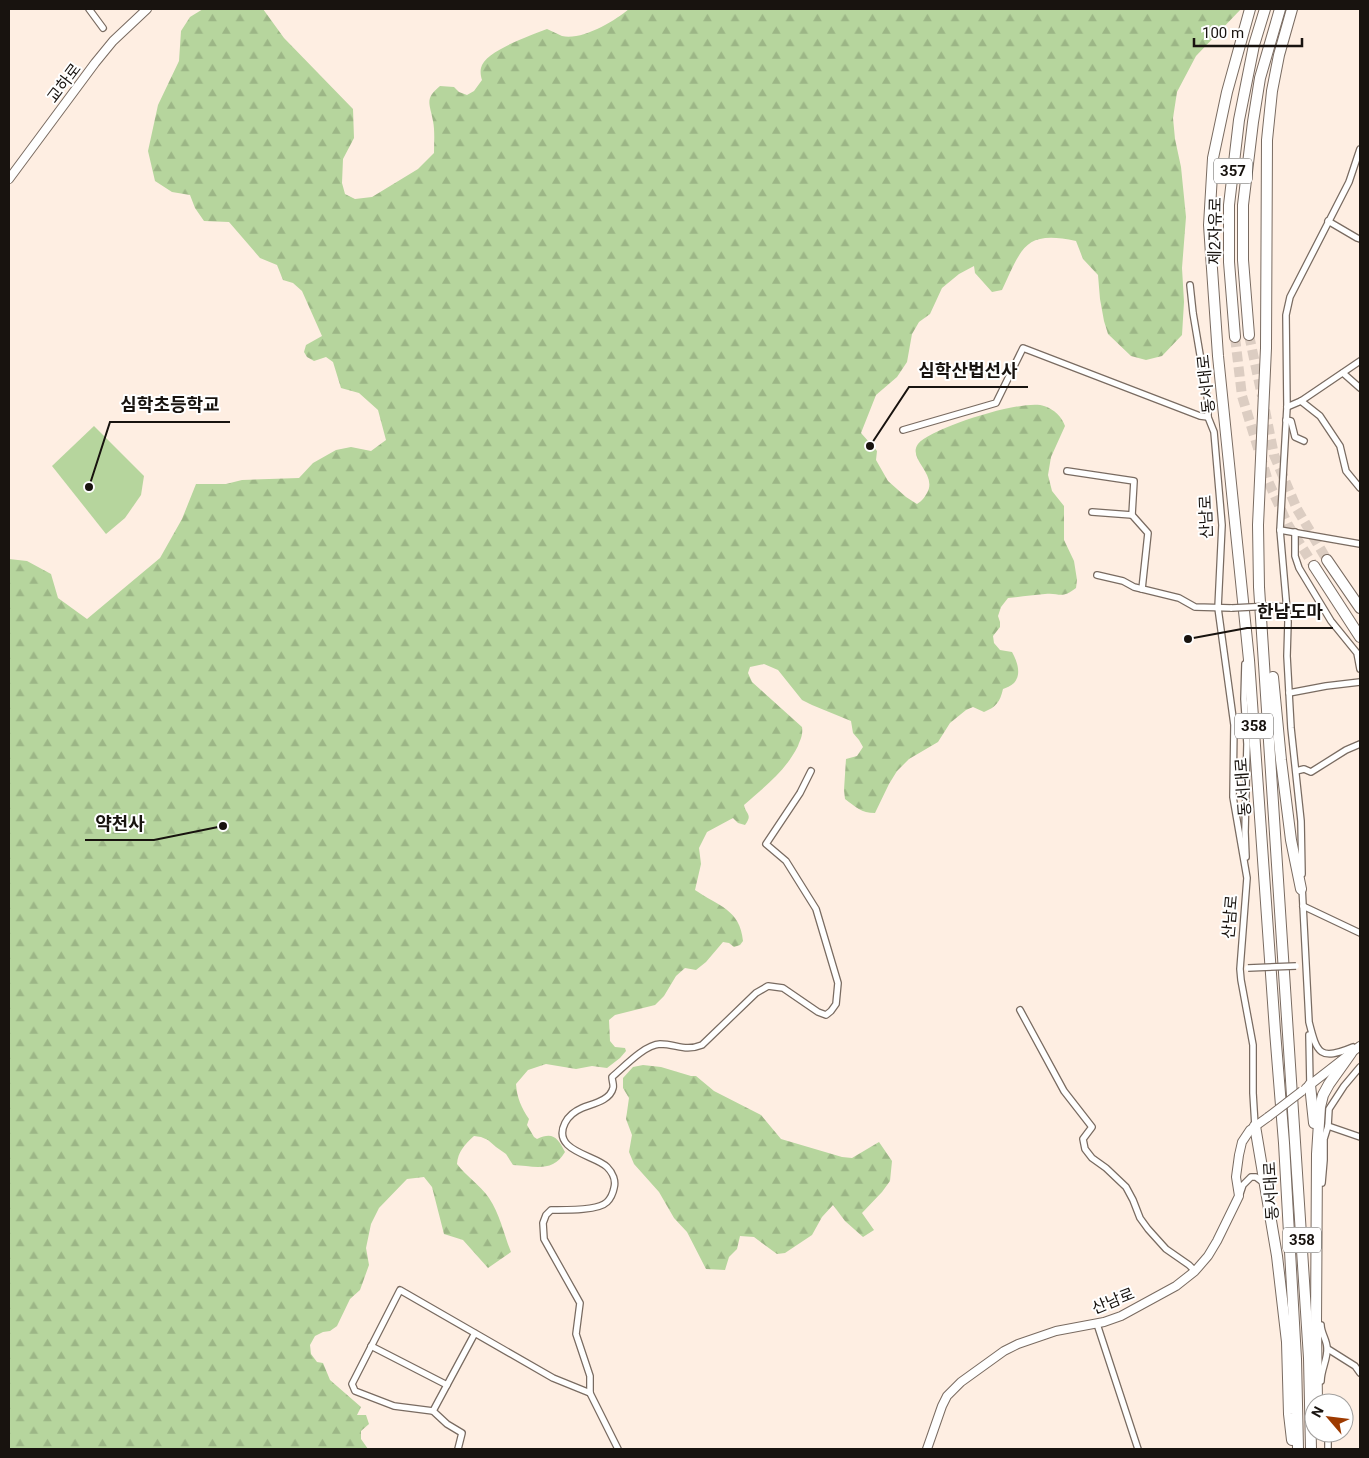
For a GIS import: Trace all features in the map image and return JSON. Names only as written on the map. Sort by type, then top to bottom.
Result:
[{"type":"highway","name":"동서대로","points":[[1250,9],[1227,92],[1213,158],[1209,225],[1218,356],[1246,629],[1284,1143],[1296,1359],[1298,1449]]},
{"type":"highway","name":"제2자유로","points":[[1235,337],[1229,262],[1229,205],[1239,120],[1254,45],[1265,9]]},
{"type":"highway","name":"제2자유로","points":[[1250,335],[1243,260],[1243,205],[1260,78],[1280,9]]},
{"type":"highway","name":"동서대로","points":[[1292,9],[1279,55],[1272,91],[1267,140],[1266,348],[1258,525],[1262,618],[1304,1262],[1311,1449]]},
{"type":"highway","points":[[1327,560],[1360,608]]},
{"type":"highway","points":[[1314,566],[1360,637]]},
{"type":"highway","points":[[1262,618],[1270,650],[1282,769],[1295,861],[1302,889]]},
{"type":"highway","points":[[1317,1393],[1317,1154],[1320,1107],[1329,1084],[1352,1053]]},
{"type":"highway","points":[[1306,1088],[1317,1154]]},
{"type":"highway","points":[[1255,1126],[1277,1256],[1287,1342],[1289,1414],[1294,1449]]},
{"type":"street","points":[[89,9],[103,28]]},
{"type":"street","name":"교하로","points":[[9,179],[95,63],[113,41],[147,9]]},
{"type":"street","points":[[1306,1088],[1309,1022],[1302,889],[1301,821],[1289,692],[1288,622],[1280,530],[1287,407],[1286,315],[1290,296],[1349,182],[1360,150]]},
{"type":"street","points":[[1328,221],[1360,239]]},
{"type":"street","name":"산남로","points":[[927,1449],[947,1396],[973,1372],[1018,1344],[1056,1331],[1097,1324],[1121,1316],[1176,1286],[1195,1271],[1213,1249],[1239,1196],[1236,1177],[1239,1155],[1242,1142],[1255,1126],[1253,1045],[1240,969],[1247,878],[1233,798],[1234,725],[1218,608],[1222,524],[1214,432],[1208,417],[1207,393],[1190,285]]},
{"type":"street","points":[[903,430],[996,403],[1023,348],[1200,416],[1208,417]]},
{"type":"street","points":[[1287,407],[1301,401],[1360,361]]},
{"type":"street","points":[[1343,373],[1360,388]]},
{"type":"street","points":[[1301,401],[1320,416],[1340,446],[1346,472],[1360,488]]},
{"type":"street","points":[[1286,420],[1291,421],[1295,437],[1304,441]]},
{"type":"street","points":[[1067,471],[1134,481],[1132,515]]},
{"type":"street","points":[[1092,512],[1132,515],[1148,533],[1142,589]]},
{"type":"street","points":[[1280,530],[1360,544]]},
{"type":"street","points":[[1294,532],[1295,556],[1299,568],[1332,621],[1357,653],[1360,669]]},
{"type":"street","points":[[1097,575],[1178,598],[1195,607],[1286,607]]},
{"type":"street","points":[[1246,629],[1244,699],[1247,744],[1247,878]]},
{"type":"street","points":[[1289,692],[1360,682]]},
{"type":"street","points":[[1296,771],[1304,770],[1311,772],[1346,750],[1360,744]]},
{"type":"street","points":[[618,1449],[590,1393],[590,1376],[576,1334],[580,1303],[544,1239],[542,1223],[551,1210],[596,1208],[607,1203],[614,1190],[615,1182],[607,1167],[566,1144],[562,1130],[565,1122],[572,1114],[581,1108],[597,1104],[612,1092],[614,1087],[612,1077],[646,1048],[657,1044],[692,1049],[702,1045],[756,993],[768,986],[784,988],[818,1012],[826,1015],[836,1004],[838,984],[816,909],[786,860],[766,844],[800,793],[811,771]]},
{"type":"street","points":[[1303,906],[1360,933]]},
{"type":"street","points":[[1240,969],[1306,966]]},
{"type":"street","points":[[1020,1010],[1064,1091],[1092,1127],[1083,1139],[1085,1149],[1092,1158],[1126,1187],[1140,1218],[1166,1249],[1195,1271]]},
{"type":"street","points":[[1309,1022],[1316,1046],[1320,1051],[1336,1055],[1360,1045]]},
{"type":"street","points":[[1255,1126],[1360,1045]]},
{"type":"street","points":[[1321,1393],[1321,1376],[1328,1349],[1321,1330],[1324,1139],[1328,1126],[1329,1109],[1344,1086],[1360,1067]]},
{"type":"street","points":[[1328,1126],[1360,1137]]},
{"type":"street","points":[[1239,1196],[1243,1185],[1251,1177],[1259,1179],[1266,1184]]},
{"type":"street","points":[[458,1449],[462,1433],[447,1424],[433,1411],[394,1406],[355,1391],[352,1384],[400,1290],[553,1378],[590,1393]]},
{"type":"street","points":[[1097,1324],[1138,1449]]},
{"type":"street","points":[[433,1411],[475,1333]]},
{"type":"street","points":[[371,1346],[447,1385]]},
{"type":"street","points":[[1328,1349],[1355,1366],[1360,1373]]},
{"type":"green space","points":[[203,9],[263,9],[284,38],[353,109],[354,138],[343,159],[342,183],[345,194],[355,199],[372,197],[418,169],[434,153],[434,129],[429,102],[440,86],[454,87],[459,92],[467,95],[474,91],[482,80],[481,70],[484,62],[499,50],[520,39],[547,29],[562,36],[579,36],[607,24],[629,9],[1241,9],[1196,56],[1177,92],[1173,118],[1181,167],[1186,217],[1182,268],[1184,302],[1182,335],[1162,356],[1146,360],[1131,356],[1108,334],[1100,299],[1098,275],[1083,259],[1076,241],[1045,238],[1035,241],[1020,253],[1002,290],[992,292],[975,273],[974,266],[959,274],[942,288],[930,314],[919,322],[912,334],[907,362],[897,377],[876,395],[861,433],[877,451],[876,460],[888,481],[917,504],[922,501],[929,486],[929,479],[916,455],[918,444],[926,437],[979,416],[1018,406],[1044,406],[1054,411],[1065,426],[1051,457],[1048,475],[1052,491],[1064,506],[1064,540],[1074,561],[1077,580],[1076,588],[1063,595],[1050,594],[1008,598],[1001,607],[998,616],[1000,627],[993,636],[994,643],[1000,650],[1012,652],[1016,659],[1018,676],[1014,683],[1003,689],[999,701],[992,708],[984,712],[973,707],[966,710],[950,723],[938,742],[909,759],[897,771],[875,813],[862,811],[845,799],[846,759],[857,756],[863,747],[853,733],[851,721],[802,700],[778,670],[764,664],[750,667],[748,673],[752,682],[802,727],[802,732],[798,746],[787,764],[744,805],[749,816],[745,825],[738,823],[733,818],[707,832],[699,848],[701,864],[695,890],[733,915],[741,930],[743,941],[740,945],[734,947],[729,943],[723,942],[706,962],[696,970],[685,968],[676,976],[664,996],[655,1005],[615,1015],[609,1020],[610,1041],[615,1047],[625,1048],[626,1051],[607,1068],[592,1066],[576,1069],[546,1064],[528,1070],[516,1084],[517,1094],[529,1119],[527,1125],[534,1137],[537,1139],[547,1136],[554,1137],[565,1152],[555,1163],[542,1167],[513,1165],[506,1154],[481,1137],[474,1136],[464,1146],[460,1152],[457,1164],[478,1185],[493,1204],[511,1252],[488,1268],[463,1240],[444,1234],[432,1187],[424,1177],[407,1179],[379,1208],[371,1224],[366,1248],[369,1265],[360,1290],[350,1299],[337,1326],[330,1331],[315,1336],[310,1345],[311,1354],[317,1362],[323,1363],[330,1380],[361,1407],[357,1415],[366,1415],[369,1424],[361,1431],[361,1439],[368,1449],[9,1449],[9,559],[27,561],[51,574],[58,598],[87,619],[160,558],[182,519],[196,484],[226,484],[242,480],[299,478],[313,463],[336,450],[351,447],[371,451],[386,440],[378,410],[359,393],[341,388],[333,362],[326,357],[314,361],[307,357],[304,352],[306,345],[322,336],[302,291],[293,283],[283,280],[277,265],[260,258],[229,222],[204,221],[195,208],[190,195],[172,192],[155,181],[148,151],[158,105],[179,61],[181,31],[190,17]]},
{"type":"green space","points":[[94,426],[144,476],[141,495],[125,518],[106,534],[52,466]]},
{"type":"green space","points":[[643,1065],[661,1067],[696,1076],[714,1091],[761,1115],[781,1139],[842,1157],[852,1158],[879,1142],[892,1161],[890,1181],[862,1213],[874,1230],[863,1237],[845,1221],[833,1205],[822,1217],[812,1235],[785,1253],[777,1254],[754,1237],[740,1236],[737,1249],[729,1257],[725,1270],[706,1269],[687,1232],[674,1218],[659,1192],[634,1164],[629,1152],[632,1135],[626,1119],[629,1098],[623,1088],[623,1078],[633,1067]]},
{"type":"tunnel","points":[[1249,335],[1262,396]]},
{"type":"tunnel","points":[[1235,337],[1242,396],[1268,481],[1288,525],[1314,566]]},
{"type":"tunnel","points":[[1265,410],[1274,455],[1297,509],[1327,560]]},
{"type":"place","name":"심학산법선사","points":[[870,446]]},
{"type":"place","name":"심학초등학교","points":[[89,487]]},
{"type":"place","name":"한남도마","points":[[1188,639]]},
{"type":"place","name":"약천사","points":[[223,826]]}]
